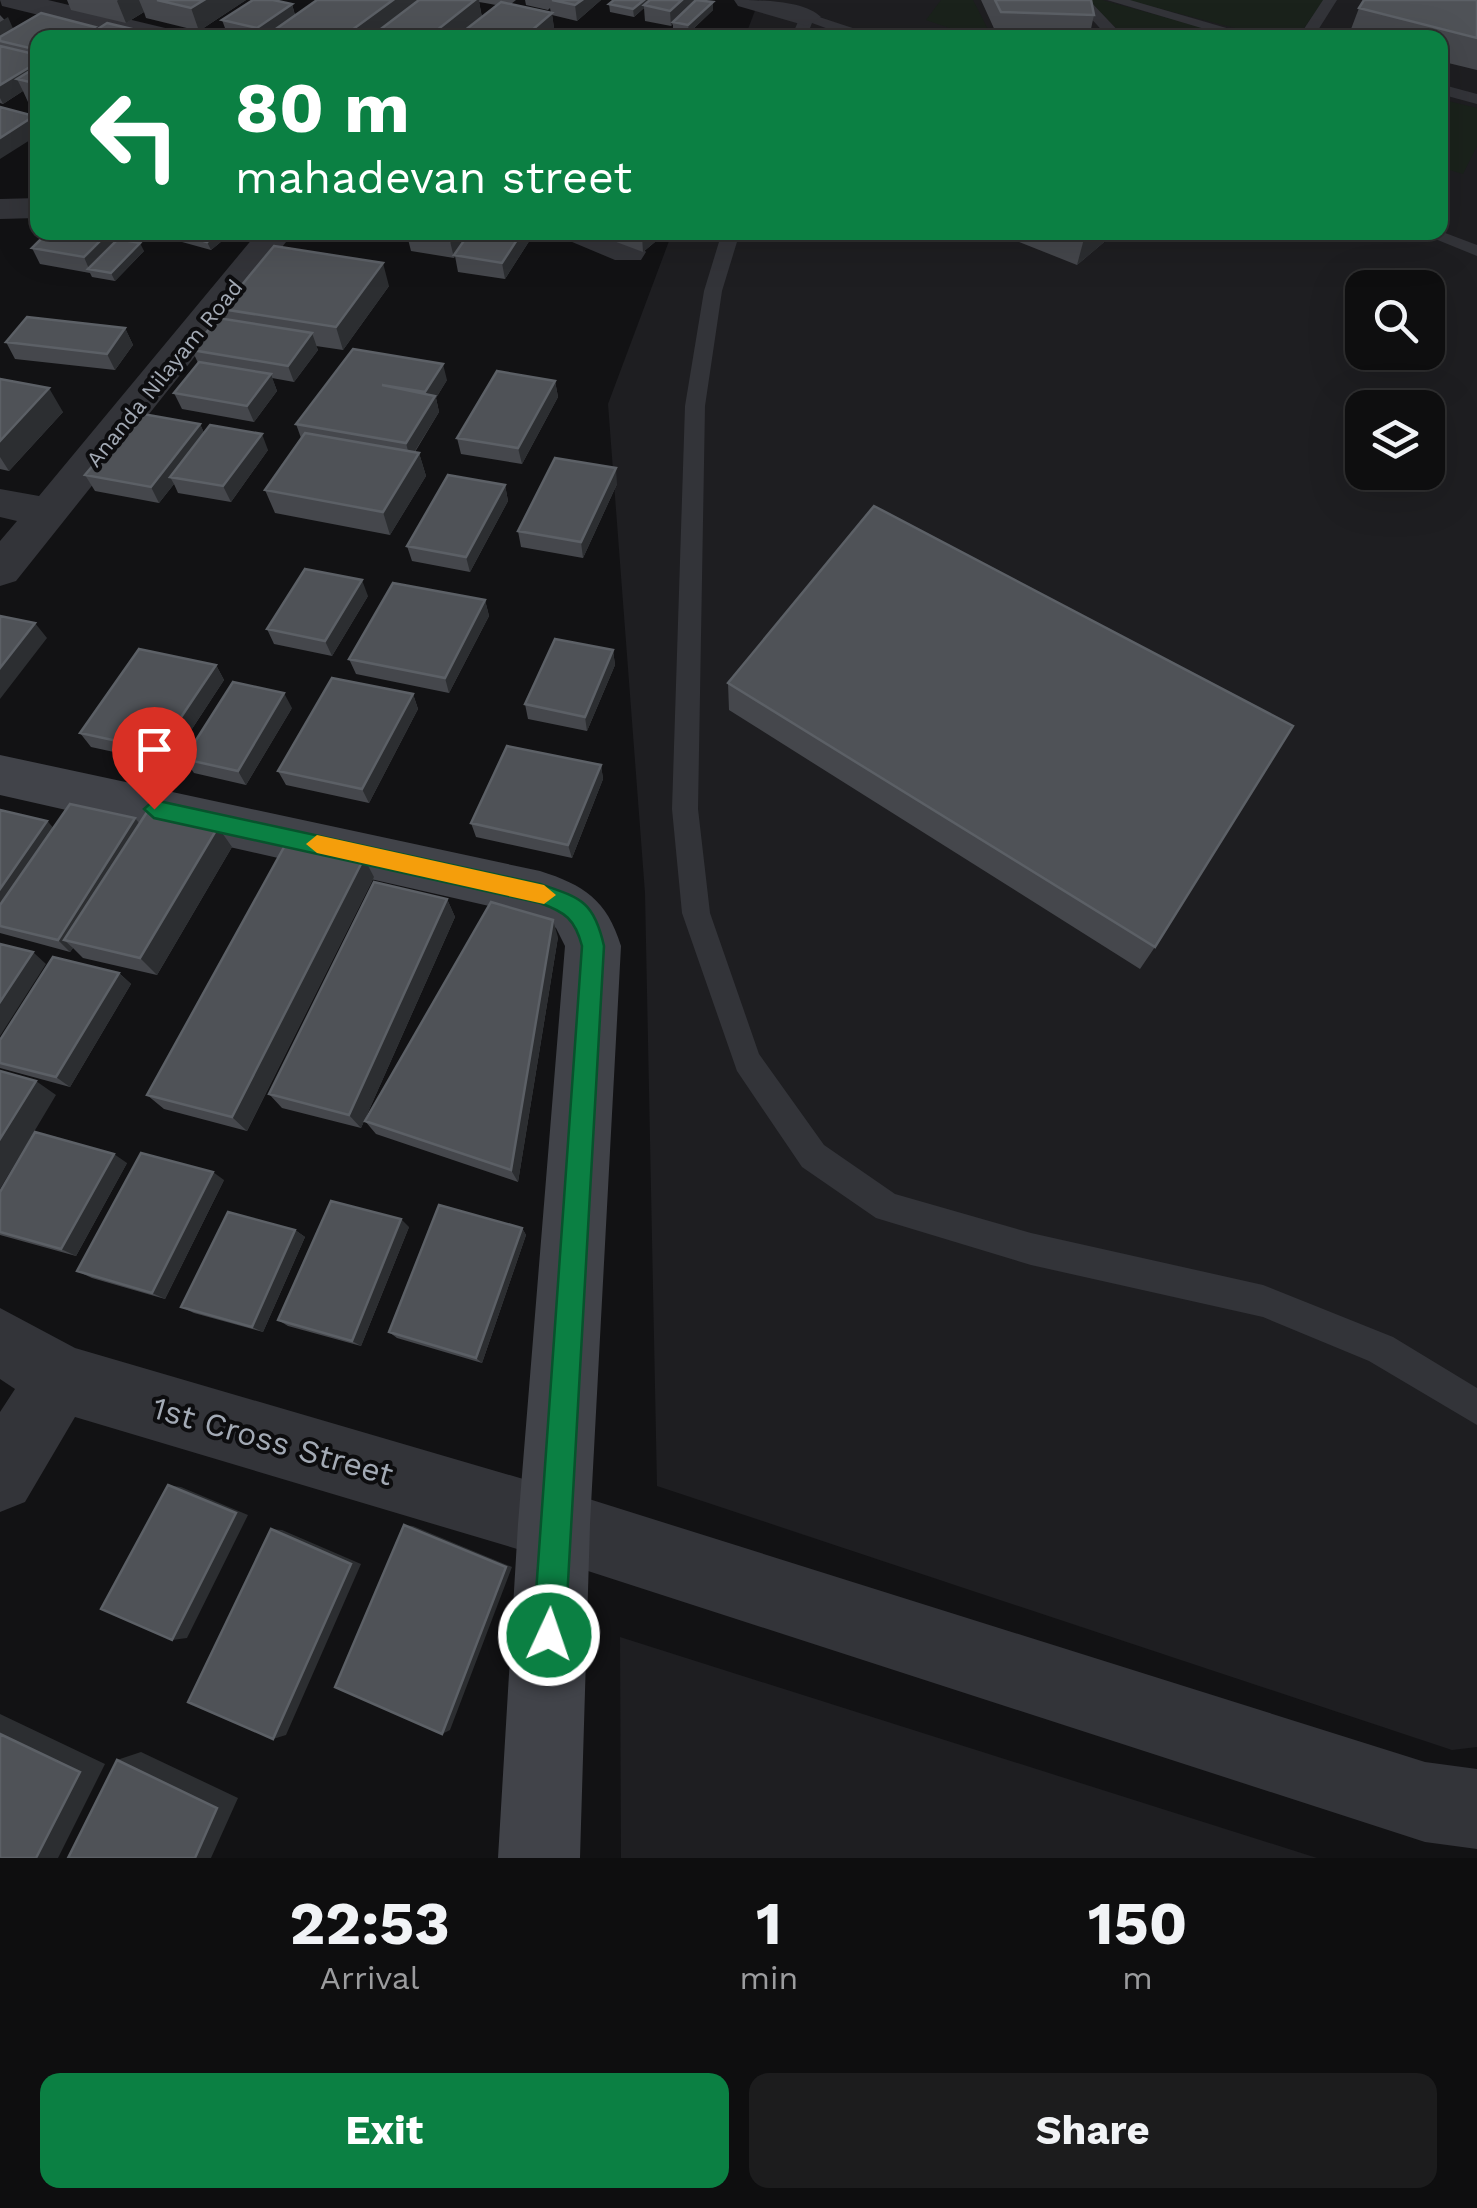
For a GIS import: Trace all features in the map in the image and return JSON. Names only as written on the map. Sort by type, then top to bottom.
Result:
[{"type":"street","points":[[12,0],[138,30]]},
{"type":"street","points":[[748,0],[803,27]]},
{"type":"street","points":[[0,208],[30,208]]},
{"type":"street","name":"Ananda Nilayam Road","points":[[0,570],[270,240]]},
{"type":"street","points":[[597,240],[628,252]]},
{"type":"street","points":[[0,503],[48,512]]},
{"type":"street","points":[[0,775],[540,894],[573,905],[588,922],[593,946],[554,1524],[538,1858]]},
{"type":"street","name":"1st Cross Street","points":[[0,1340],[60,1378],[554,1524],[1425,1802],[1477,1809]]},
{"type":"street","points":[[0,1477],[60,1378]]},
{"type":"lane","points":[[1082,0],[1110,30]]},
{"type":"lane","points":[[1114,0],[1204,30]]},
{"type":"lane","points":[[1311,30],[1330,0]]},
{"type":"lane","points":[[1448,90],[1477,99]]},
{"type":"lane","points":[[730,240],[714,291],[695,406],[685,809],[696,913],[747,1061],[813,1156],[887,1206],[1030,1249],[1263,1302],[1381,1349],[1477,1408]]},
{"type":"lane","points":[[1447,240],[1477,251]]},
{"type":"shaded area","points":[[759,0],[1477,0],[1477,1747],[1452,1750],[657,1486],[645,893],[608,404],[669,240],[1448,240],[1448,30],[748,30]]},
{"type":"shaded area","points":[[941,0],[973,0],[988,30],[955,30],[926,20]]},
{"type":"shaded area","points":[[1088,0],[1102,0],[1204,28],[1203,30],[1118,30]]},
{"type":"shaded area","points":[[1127,0],[1324,0],[1303,30],[1242,30]]},
{"type":"shaded area","points":[[1448,101],[1477,108],[1477,146],[1463,174],[1448,169]]},
{"type":"shaded area","points":[[620,1637],[1317,1858],[621,1858]]},
{"type":"building","points":[[157,0],[204,0],[191,8]]},
{"type":"building","points":[[253,0],[292,4],[257,28],[222,20]]},
{"type":"building","points":[[317,0],[393,0],[352,30],[274,30]]},
{"type":"building","points":[[419,0],[475,0],[437,30],[380,30]]},
{"type":"building","points":[[552,0],[582,0],[575,5]]},
{"type":"building","points":[[614,0],[644,0],[633,9],[609,4]]},
{"type":"building","points":[[650,0],[682,0],[670,11],[644,5]]},
{"type":"building","points":[[696,0],[713,2],[688,25],[673,22]]},
{"type":"building","points":[[995,0],[1091,0],[1094,15],[1001,12]]},
{"type":"building","points":[[1364,0],[1477,0],[1477,38],[1448,30],[1359,8]]},
{"type":"building","points":[[501,2],[552,13],[532,30],[465,30]]},
{"type":"building","points":[[41,13],[95,27],[30,30],[30,48],[0,41],[0,37]]},
{"type":"building","points":[[107,23],[136,30],[96,30]]},
{"type":"building","points":[[0,46],[30,53],[30,67],[0,85]]},
{"type":"building","points":[[30,71],[30,82],[17,79]]},
{"type":"building","points":[[0,107],[30,115],[30,119],[0,138]]},
{"type":"building","points":[[40,240],[101,240],[84,257],[32,248]]},
{"type":"building","points":[[117,240],[140,243],[111,273],[88,269]]},
{"type":"building","points":[[464,240],[517,240],[502,263],[454,255]]},
{"type":"building","points":[[274,246],[383,263],[336,327],[222,309]]},
{"type":"building","points":[[27,317],[125,328],[107,354],[6,342]]},
{"type":"building","points":[[218,318],[312,333],[288,366],[192,350]]},
{"type":"building","points":[[353,349],[443,364],[425,392],[382,385],[435,396],[406,443],[296,424]]},
{"type":"building","points":[[199,362],[271,374],[247,406],[174,393]]},
{"type":"building","points":[[497,371],[555,381],[518,448],[457,438]]},
{"type":"building","points":[[0,379],[49,388],[0,441]]},
{"type":"building","points":[[137,413],[200,424],[151,487],[85,475]]},
{"type":"building","points":[[210,425],[262,434],[223,486],[170,477]]},
{"type":"building","points":[[305,433],[419,453],[383,512],[265,490]]},
{"type":"building","points":[[555,458],[616,468],[581,542],[518,531]]},
{"type":"building","points":[[448,475],[505,485],[466,557],[407,546]]},
{"type":"building","points":[[874,506],[1293,726],[1155,947],[728,683]]},
{"type":"building","points":[[305,569],[362,580],[325,641],[267,629]]},
{"type":"building","points":[[393,583],[485,600],[445,678],[349,659]]},
{"type":"building","points":[[0,616],[35,623],[0,668]]},
{"type":"building","points":[[555,639],[613,650],[585,717],[525,704]]},
{"type":"building","points":[[139,649],[216,665],[159,750],[80,733]]},
{"type":"building","points":[[332,678],[413,694],[362,789],[278,771]]},
{"type":"building","points":[[233,682],[284,693],[238,771],[184,759]]},
{"type":"building","points":[[507,746],[601,765],[568,845],[471,823]]},
{"type":"building","points":[[70,804],[135,818],[58,940],[0,926],[0,905]]},
{"type":"building","points":[[0,810],[47,821],[0,889]]},
{"type":"building","points":[[147,812],[218,827],[140,958],[64,940]]},
{"type":"building","points":[[288,840],[364,858],[232,1117],[147,1095]]},
{"type":"building","points":[[374,882],[447,899],[349,1115],[269,1094]]},
{"type":"building","points":[[491,902],[553,920],[511,1170],[365,1121]]},
{"type":"building","points":[[0,944],[33,952],[0,1002]]},
{"type":"building","points":[[53,957],[119,973],[56,1077],[0,1063],[0,1040]]},
{"type":"building","points":[[0,1071],[36,1081],[0,1139]]},
{"type":"building","points":[[35,1132],[114,1154],[61,1249],[0,1232],[0,1192]]},
{"type":"building","points":[[141,1153],[213,1172],[152,1293],[77,1271]]},
{"type":"building","points":[[331,1201],[401,1219],[352,1341],[278,1320]]},
{"type":"building","points":[[439,1205],[522,1228],[476,1358],[389,1332]]},
{"type":"building","points":[[228,1212],[295,1230],[252,1327],[181,1307]]},
{"type":"building","points":[[168,1485],[236,1513],[172,1640],[101,1609]]},
{"type":"building","points":[[404,1525],[506,1567],[442,1734],[335,1687]]},
{"type":"building","points":[[271,1529],[351,1564],[273,1739],[188,1702]]},
{"type":"building","points":[[0,1734],[80,1772],[36,1858],[0,1858]]},
{"type":"building","points":[[117,1760],[217,1808],[195,1858],[68,1858]]},
{"type":"slow traffic","points":[[317,844],[544,895]]},
{"type":"route","points":[[154,809],[540,894],[573,905],[588,922],[593,946],[549,1635]]}]
